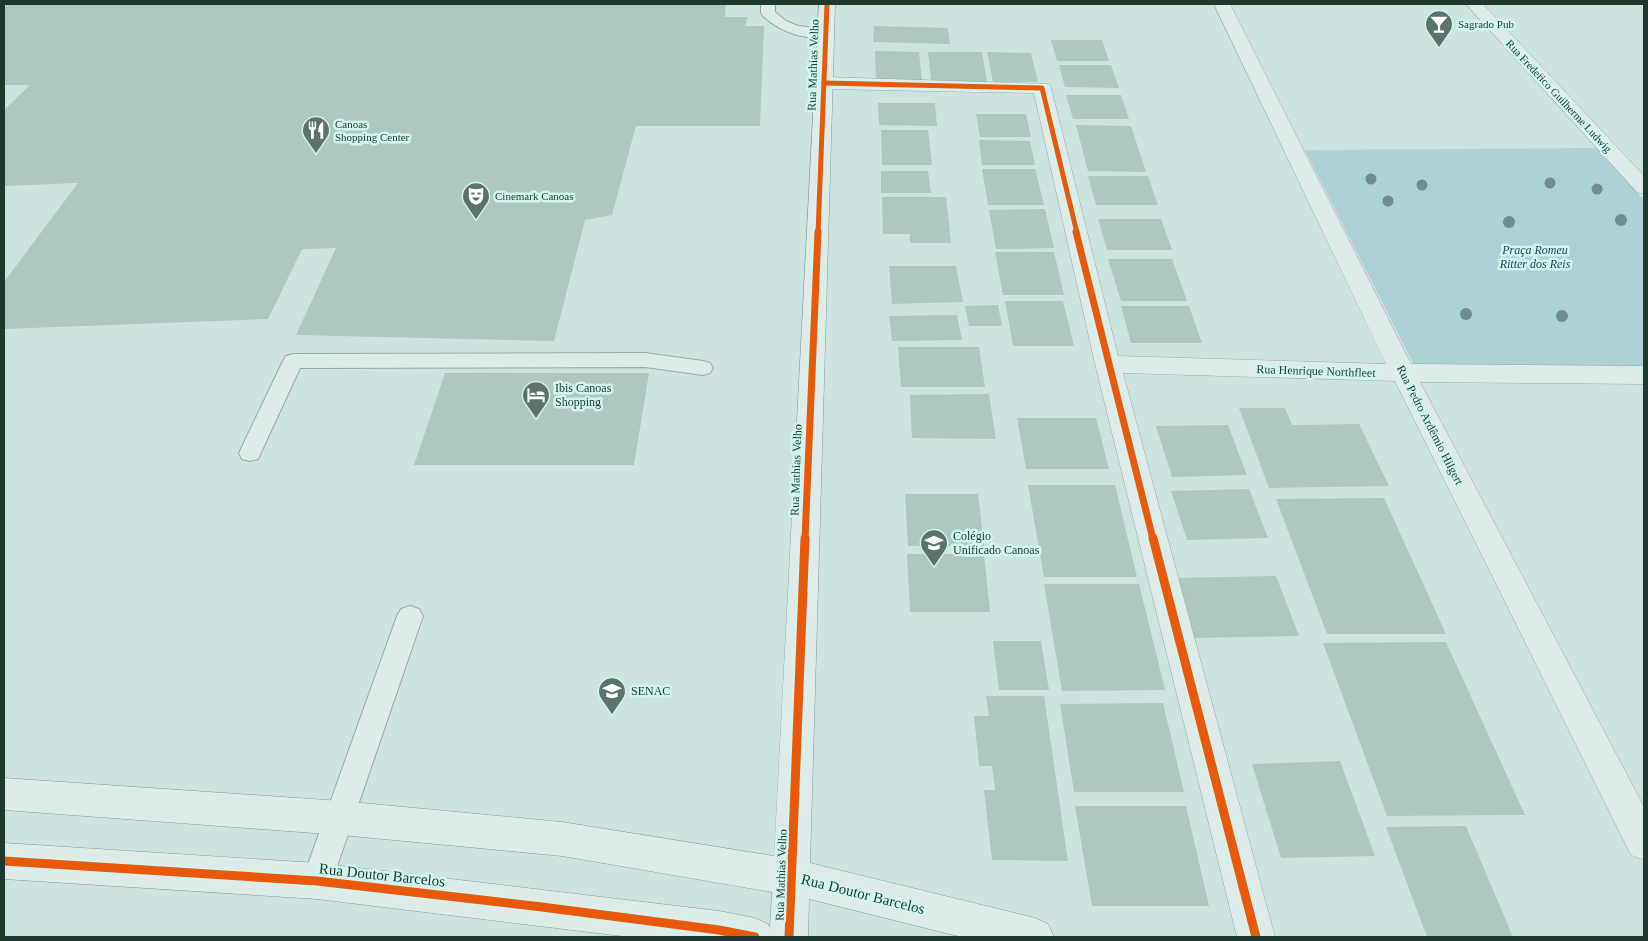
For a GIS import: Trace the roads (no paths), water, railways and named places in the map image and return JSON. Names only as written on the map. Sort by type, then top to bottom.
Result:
[{"type":"street","name":"Rua Mathias Velho","points":[[789,937],[827,4]]},
{"type":"street","name":"Rua Pedro Ardêmio Hilgert","points":[[1222,4],[1403,373],[1644,843]]},
{"type":"street","name":"Rua Frederico Guilherme Ludwig","points":[[1474,4],[1644,188]]},
{"type":"street","points":[[824,84],[1042,88],[1108,364],[1256,937]]},
{"type":"street","name":"Rua Henrique Northfleet","points":[[1108,364],[1403,373],[1644,375]]},
{"type":"street","name":"Rua Doutor Barcelos","points":[[4,794],[340,818],[562,839],[791,877],[1035,937]]},
{"type":"street","name":"Rua Doutor Barcelos","points":[[4,860],[317,881],[551,908],[719,930],[755,937]]},
{"type":"lane","points":[[768,4],[768,13],[778,24],[805,32],[826,33]]},
{"type":"lane","points":[[250,453],[293,361],[645,360],[702,368]]},
{"type":"lane","points":[[317,881],[410,616]]},
{"type":"place","name":"Sagrado Pub","points":[[1439,48]]},
{"type":"place","name":"Canoas Shopping Center","points":[[316,154]]},
{"type":"place","name":"Cinemark Canoas","points":[[476,220]]},
{"type":"place","name":"Ibis Canoas Shopping","points":[[536,419]]},
{"type":"place","name":"Colégio Unificado Canoas","points":[[934,567]]},
{"type":"place","name":"SENAC","points":[[612,715]]},
{"type":"park label","name":"Praça Romeu Ritter dos Reis","points":[[1535,257]]}]
